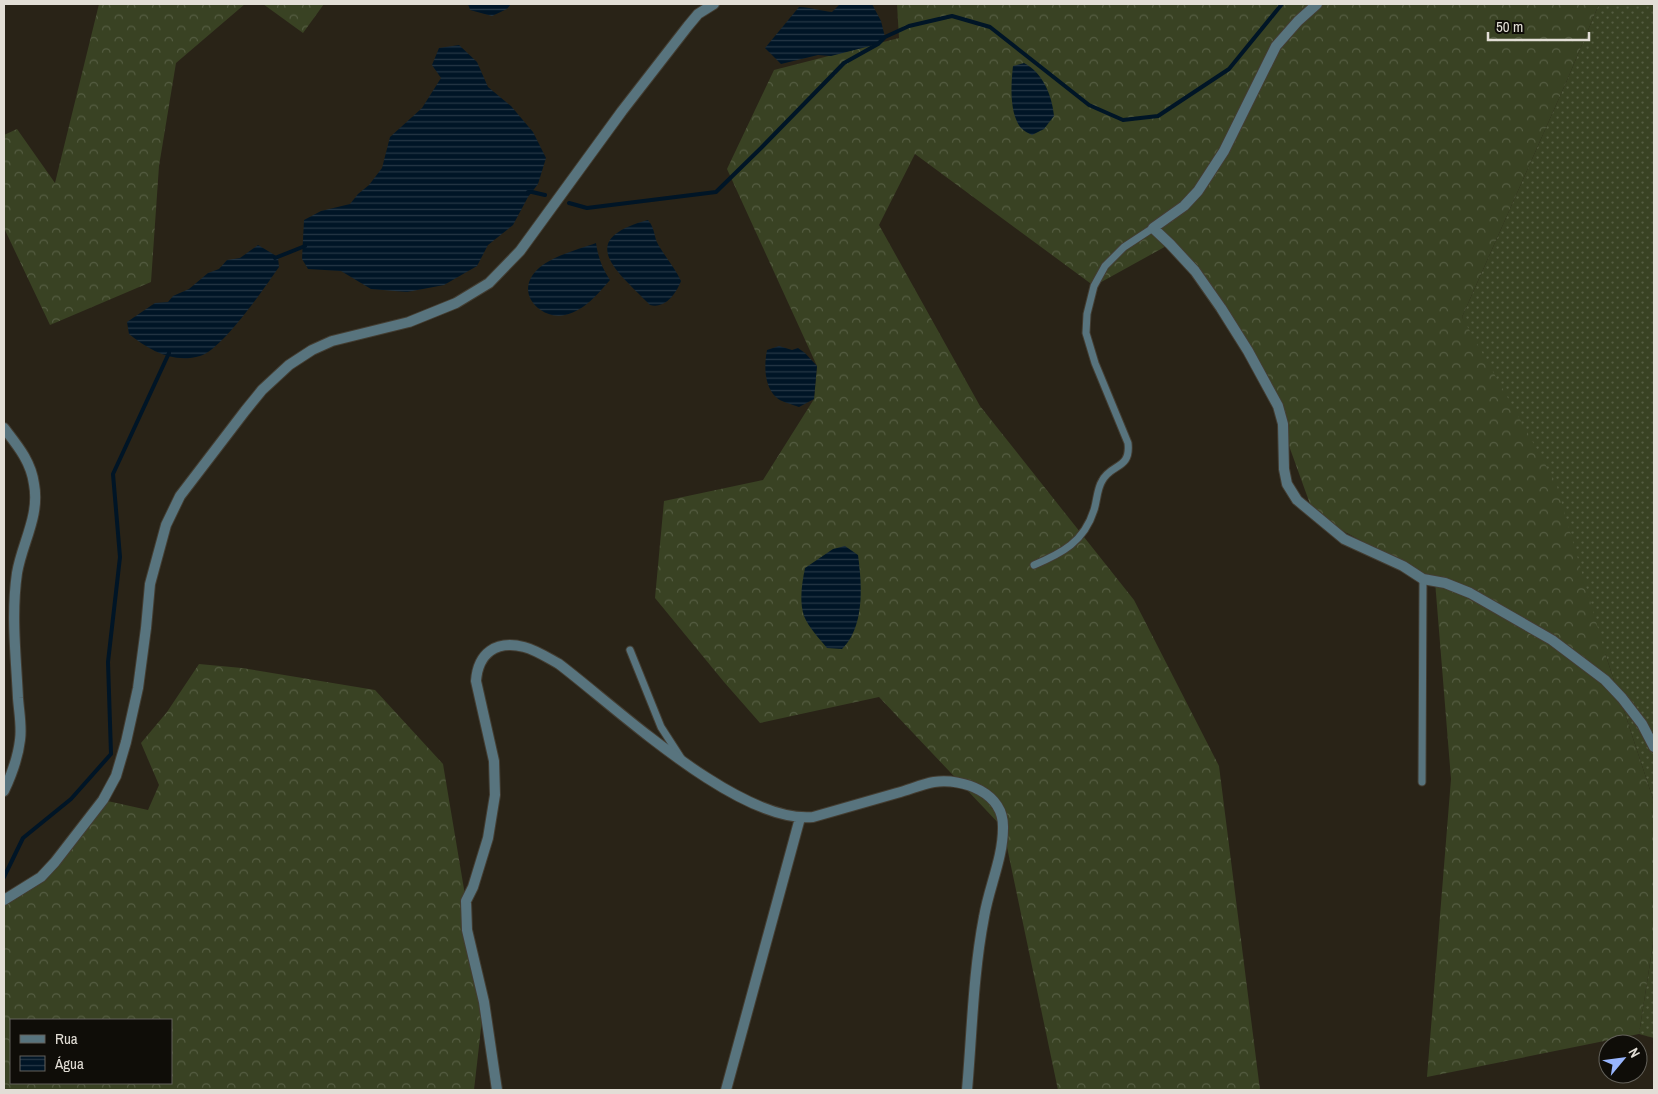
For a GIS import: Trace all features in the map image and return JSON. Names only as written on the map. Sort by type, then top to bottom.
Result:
[{"type":"street","points":[[4,900],[41,877],[56,862],[103,800],[116,776],[138,688],[150,584],[166,525],[180,496],[245,411],[262,390],[289,364],[312,350],[332,341],[409,322],[456,303],[489,283],[520,251],[688,26],[698,14],[714,4]]},
{"type":"street","points":[[1318,4],[1298,20],[1276,46],[1224,152],[1198,191],[1184,206],[1153,228],[1195,271],[1248,351],[1274,399],[1283,424],[1284,469],[1287,484],[1297,500],[1344,539],[1403,566],[1423,579],[1445,583],[1470,593],[1552,640],[1605,680],[1642,724],[1654,747]]},
{"type":"street","points":[[4,428],[29,463],[36,499],[34,514],[18,566],[15,587],[14,636],[20,740],[15,762],[4,791]]},
{"type":"street","points":[[497,1090],[484,1002],[467,930],[466,901],[473,887],[488,838],[495,795],[494,761],[476,681],[479,663],[487,652],[505,645],[524,647],[544,655],[559,664],[653,740],[703,776],[738,796],[785,815],[800,818],[813,816],[933,782],[962,784],[976,788],[990,796],[1002,814],[1003,828],[998,860],[984,914],[979,945],[967,1090]]},
{"type":"street","points":[[726,1090],[800,818]]},
{"type":"lane","points":[[1034,565],[1063,552],[1076,541],[1092,518],[1102,480],[1127,458],[1129,452],[1128,443],[1092,355],[1086,333],[1087,314],[1094,286],[1105,266],[1124,247],[1153,228]]},
{"type":"lane","points":[[1422,782],[1423,579]]},
{"type":"lane","points":[[630,650],[661,728],[682,760]]},
{"type":"green space","points":[[99,4],[245,4],[176,63],[159,166],[151,282],[50,325],[4,228],[4,135],[17,129],[55,183]]},
{"type":"green space","points":[[263,4],[324,4],[303,33]]},
{"type":"green space","points":[[897,4],[1599,4],[1462,317],[1556,483],[1606,656],[1654,802],[1654,937],[1639,1034],[1598,1034],[1598,1042],[1427,1077],[1451,779],[1435,581],[1314,515],[1267,385],[1170,244],[1094,286],[915,154],[879,225],[980,406],[1134,600],[1219,766],[1260,1090],[1058,1090],[1003,828],[879,697],[760,723],[655,598],[664,501],[763,480],[814,399],[817,366],[727,169],[774,70],[899,38]]},
{"type":"green space","points":[[1599,4],[1654,4],[1654,802],[1606,656],[1462,317]]},
{"type":"green space","points":[[199,664],[242,668],[375,690],[443,764],[484,1002],[474,1090],[4,1090],[4,898],[55,862],[103,800],[148,810],[159,785],[141,743],[167,712]]},
{"type":"green space","points":[[1654,937],[1654,1038],[1648,1036],[1648,1034],[1639,1034]]},
{"type":"water","points":[[468,4],[511,4],[507,9],[492,16],[470,10]]},
{"type":"water","points":[[840,4],[872,4],[881,21],[885,37],[878,44],[831,56],[818,55],[781,64],[765,48],[799,7],[832,12]]},
{"type":"water","points":[[459,45],[477,62],[488,87],[511,106],[533,132],[546,158],[538,184],[528,197],[513,225],[488,245],[477,266],[444,285],[407,292],[371,289],[341,271],[308,269],[302,259],[304,220],[321,211],[350,204],[369,185],[382,168],[390,137],[422,108],[441,78],[432,65],[439,48]]},
{"type":"water","points":[[1024,63],[1031,67],[1045,85],[1049,93],[1054,116],[1044,129],[1032,135],[1021,128],[1017,122],[1014,115],[1011,90],[1013,66]]},
{"type":"water","points":[[648,220],[659,246],[681,281],[676,291],[665,303],[655,306],[650,305],[615,268],[609,257],[607,247],[612,237],[625,228]]},
{"type":"water","points":[[596,243],[601,262],[610,280],[595,296],[579,310],[565,315],[549,314],[535,306],[528,292],[532,276],[537,270],[552,259]]},
{"type":"water","points":[[258,245],[278,257],[279,267],[242,317],[220,342],[209,351],[200,356],[190,358],[171,357],[153,350],[129,334],[127,322],[155,303],[168,302],[173,296],[189,289],[208,273],[219,269],[227,260],[240,258]]},
{"type":"water","points":[[779,346],[792,350],[798,348],[817,366],[814,399],[799,407],[778,399],[767,381],[765,362],[767,350]]},
{"type":"water","points":[[845,546],[858,555],[861,592],[858,617],[855,629],[842,649],[827,648],[811,629],[802,610],[801,598],[805,568],[833,549]]},
{"type":"waterway","points":[[569,203],[587,208],[716,192],[844,63],[878,44],[885,37],[909,26],[952,16],[990,27],[1089,105],[1123,120],[1158,116],[1229,69],[1282,4]]},
{"type":"waterway","points":[[528,192],[545,195]]},
{"type":"waterway","points":[[275,258],[305,246]]},
{"type":"waterway","points":[[4,877],[23,838],[71,799],[111,754],[108,662],[120,557],[113,474],[169,353]]}]
